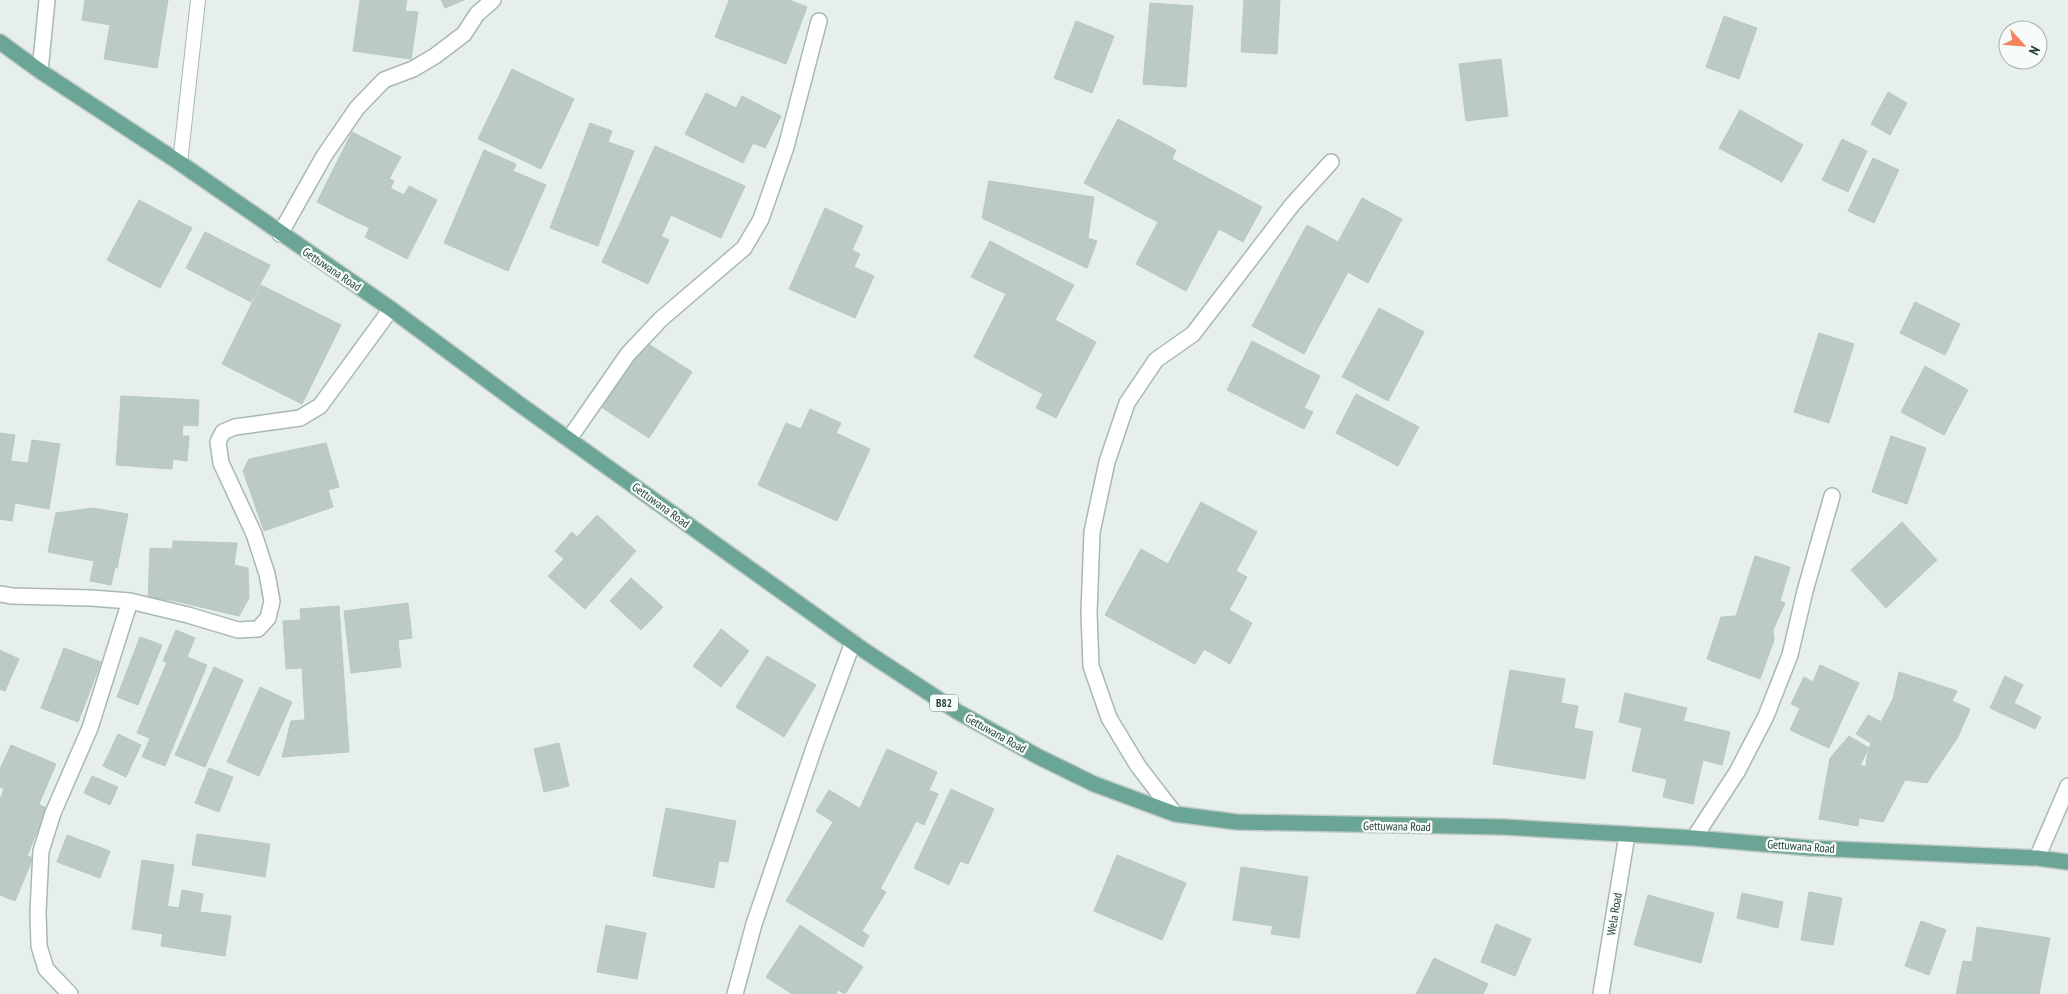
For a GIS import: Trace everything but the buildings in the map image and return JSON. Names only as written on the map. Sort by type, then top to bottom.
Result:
[{"type":"main road","name":"Gettuwana Road","points":[[0,42],[40,71],[180,163],[391,309],[852,642],[958,712],[1037,756],[1094,784],[1175,814],[1237,822],[1502,827],[1694,838],[1810,848],[2037,858],[2068,862]]},
{"type":"street","points":[[40,71],[47,0]]},
{"type":"street","points":[[280,234],[324,156],[357,108],[384,80],[413,69],[464,34],[477,14],[493,0]]},
{"type":"street","points":[[569,439],[628,354],[661,319],[744,248],[761,219],[786,146],[819,21]]},
{"type":"street","points":[[1175,814],[1138,766],[1109,718],[1091,666],[1089,613],[1092,532],[1107,462],[1127,402],[1156,360],[1193,334],[1292,205],[1331,162]]},
{"type":"street","points":[[0,594],[130,601],[188,615],[238,630],[258,629],[268,618],[272,600],[267,574],[254,534],[221,463],[218,442],[223,432],[235,427],[300,418],[320,406],[391,309]]},
{"type":"street","points":[[1694,838],[1737,772],[1769,708],[1790,655],[1805,590],[1832,496]]},
{"type":"street","points":[[70,994],[46,970],[39,946],[40,851],[53,813],[90,728],[130,601]]},
{"type":"street","points":[[735,994],[754,924],[852,642]]},
{"type":"street","points":[[2037,858],[2068,786]]},
{"type":"street","name":"Wela Road","points":[[1601,994],[1627,834]]},
{"type":"lane","points":[[180,163],[198,0]]}]
